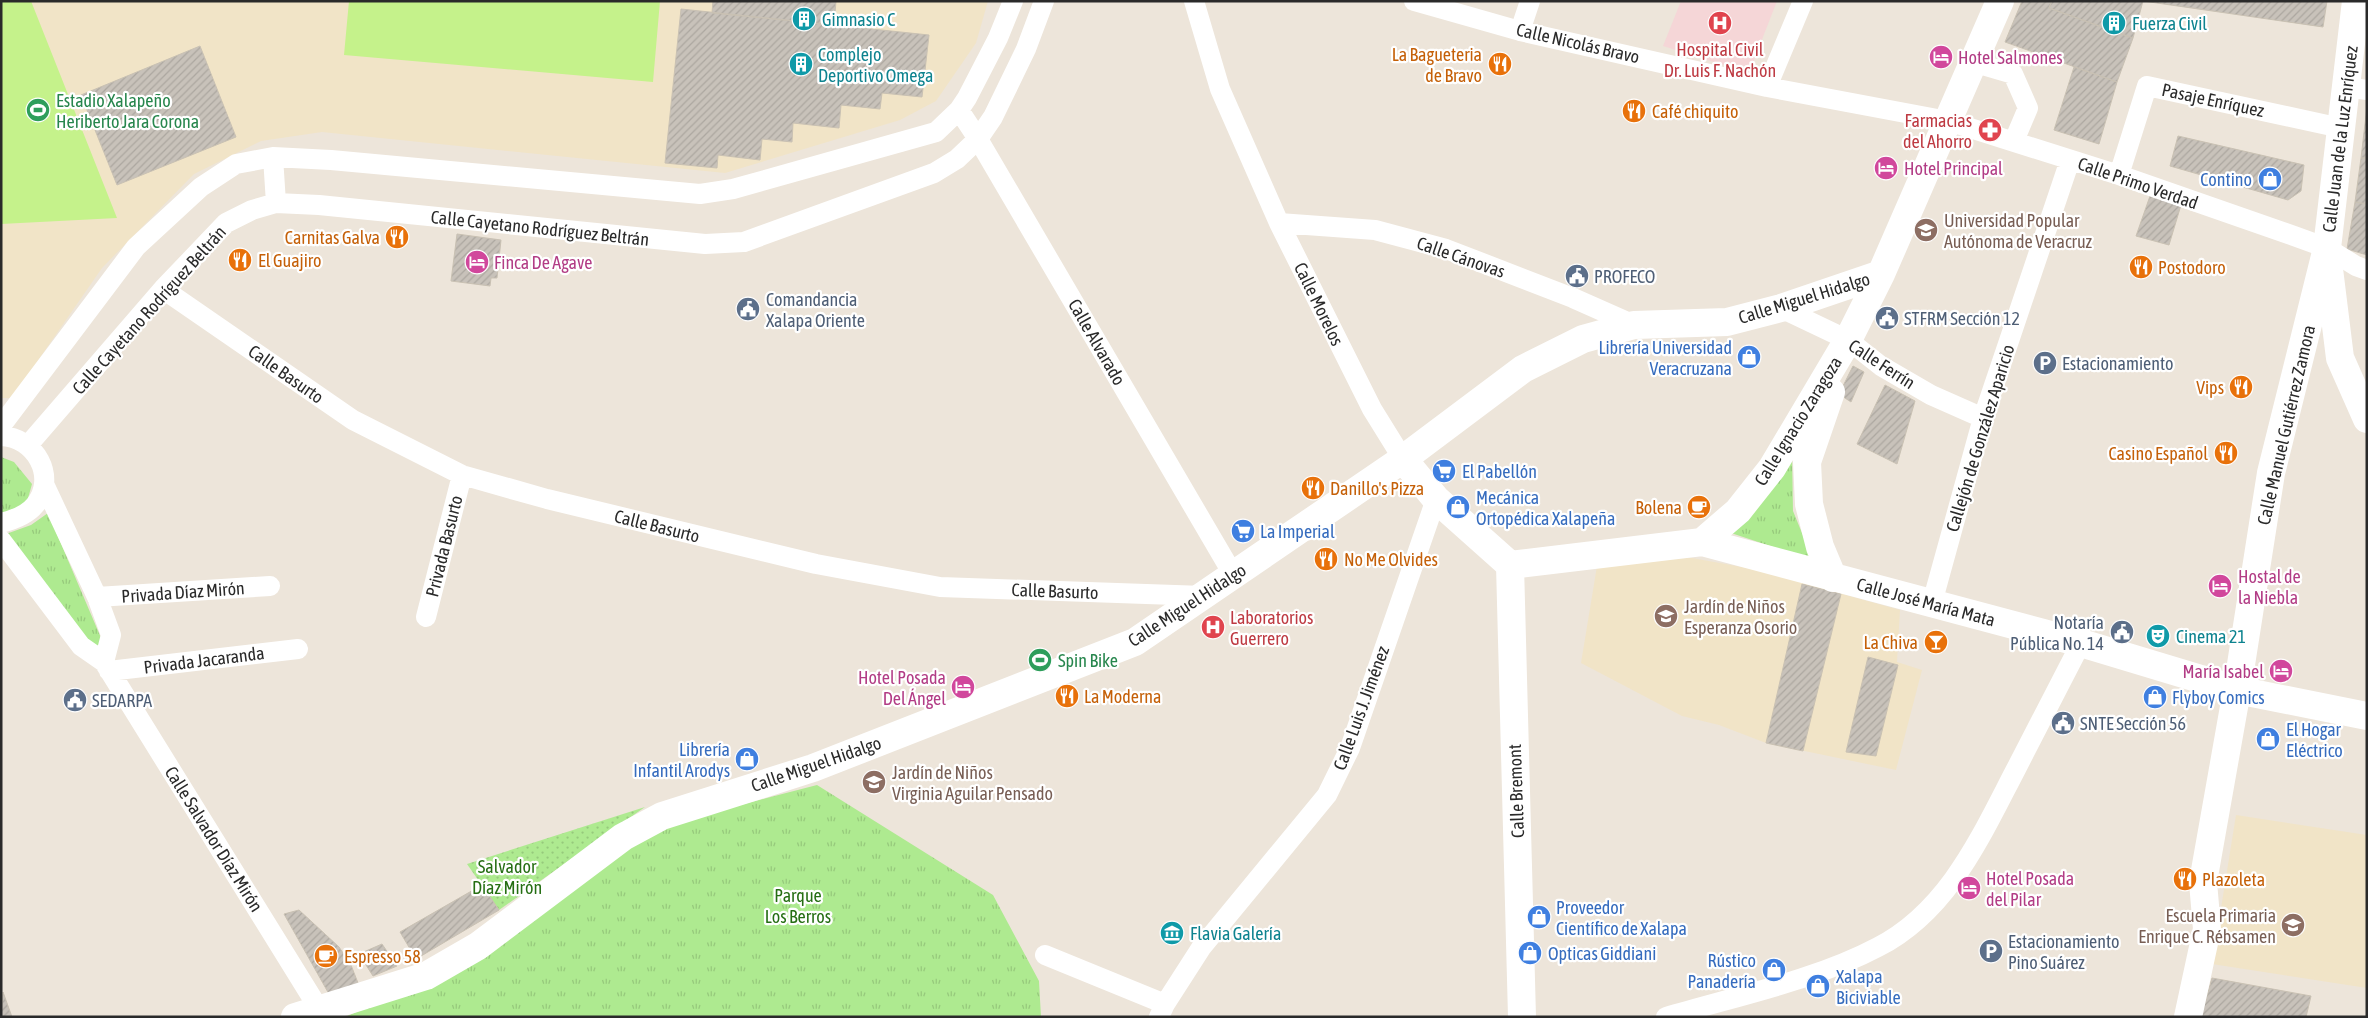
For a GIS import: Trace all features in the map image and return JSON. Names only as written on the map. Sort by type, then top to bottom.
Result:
[{"type":"main road","name":"Calle Ignacio Zaragoza","points":[[1702,542],[1738,511],[1772,468],[1848,340],[1881,274],[2000,1]]},
{"type":"main road","name":"Calle Juan de la Luz Enríquez","points":[[2327,248],[2341,128],[2356,89],[2356,1]]},
{"type":"main road","points":[[2327,248],[2340,358],[2367,419]]},
{"type":"main road","name":"Calle Manuel Gutiérrez Zamora","points":[[2188,1017],[2207,929],[2203,882],[2237,690],[2271,473],[2327,248]]},
{"type":"main road","name":"Calle Miguel Hidalgo","points":[[313,1014],[426,976],[478,946],[623,837],[662,816],[813,768],[1135,642],[1403,459],[1523,368],[1582,339],[1634,325],[1727,322],[1781,308],[1881,274]]},
{"type":"main road","name":"Calle Ignacio Zaragoza","points":[[1833,578],[1820,547],[1809,504],[1807,462],[1848,340]]},
{"type":"main road","name":"Calle Morelos","points":[[1403,459],[1436,499],[1510,565]]},
{"type":"main road","name":"Calle José María Mata","points":[[1510,565],[1702,542],[2081,643],[2237,690],[2367,716]]},
{"type":"main road","name":"Calle Bremont","points":[[1510,565],[1522,1017]]},
{"type":"street","points":[[1,426],[136,247],[201,187],[236,164],[273,157],[331,160],[700,194],[733,189],[936,132],[959,110],[998,38],[1013,1]]},
{"type":"street","name":"Calle Cayetano Rodríguez Beltrán","points":[[29,444],[163,289],[226,223],[252,210],[276,203],[319,205],[705,244],[744,242],[934,173],[958,159],[978,139],[993,117],[1026,49],[1044,1]]},
{"type":"street","name":"Calle Morelos","points":[[1194,1],[1220,89],[1279,223],[1372,409],[1403,459]]},
{"type":"street","name":"Calle Nicolás Bravo","points":[[1414,1],[1520,31],[1767,87],[1948,121]]},
{"type":"street","points":[[1520,31],[1530,1]]},
{"type":"street","points":[[1767,87],[1803,1]]},
{"type":"street","points":[[1972,62],[2013,74],[2028,108],[2014,141]]},
{"type":"street","name":"Pasaje Enríquez","points":[[2119,175],[2147,86],[2341,128]]},
{"type":"street","name":"Calle Alvarado","points":[[959,110],[978,139],[1234,576]]},
{"type":"street","name":"Calle Primo Verdad","points":[[1948,121],[2119,175],[2327,248],[2356,266],[2367,270]]},
{"type":"street","points":[[273,157],[276,203]]},
{"type":"street","name":"Callejón de González Aparicio","points":[[1932,603],[1983,418],[2070,160]]},
{"type":"street","name":"Calle Cánovas","points":[[1279,223],[1375,230],[1446,249],[1574,298],[1634,325]]},
{"type":"street","name":"Calle Basurto","points":[[163,289],[353,420],[462,475],[547,499],[816,564],[940,587],[1204,596]]},
{"type":"street","name":"Calle Ferrín","points":[[1781,308],[1848,340],[1881,366],[1931,395],[1983,418]]},
{"type":"street","points":[[1,436],[12,436],[29,444],[42,462],[44,484],[97,598],[111,635],[107,666]]},
{"type":"street","name":"Privada Basurto","points":[[426,617],[462,475]]},
{"type":"street","points":[[1,523],[16,518],[35,505],[44,484]]},
{"type":"street","name":"Calle Luis J. Jiménez","points":[[1162,1010],[1201,948],[1327,795],[1350,748],[1436,499]]},
{"type":"street","name":"Calle Salvador Díaz Mirón","points":[[1,540],[81,646],[107,666],[313,1014]]},
{"type":"street","name":"Privada Díaz Mirón","points":[[97,598],[270,586]]},
{"type":"street","points":[[1666,1017],[1822,971],[1878,948],[1907,929],[1932,907],[1972,853],[2081,643]]},
{"type":"street","name":"Privada Jacaranda","points":[[107,666],[298,649]]},
{"type":"street","points":[[1045,955],[1162,1010]]},
{"type":"shaded area","points":[[1,1],[988,1],[976,43],[936,101],[900,120],[725,173],[322,132],[261,141],[194,174],[102,268],[12,398],[1,398]]},
{"type":"shaded area","name":"Hospital Civil Dr. Luis F. Nachón","points":[[1681,1],[1777,1],[1749,73],[1663,46]]},
{"type":"shaded area","points":[[1692,558],[1753,569],[1900,610],[1897,662],[1922,670],[1896,770],[1766,743],[1719,725],[1682,716],[1581,663],[1598,560]]},
{"type":"shaded area","name":"Escuela Primaria Enrique C. Rébsamen","points":[[2236,815],[2367,835],[2367,988],[2212,964]]},
{"type":"green space","name":"Estadio Xalapeño Heriberto Jara Corona","points":[[1,1],[31,1],[117,218],[1,224]]},
{"type":"green space","points":[[349,1],[660,1],[653,82],[344,55]]},
{"type":"green space","points":[[1792,454],[1793,511],[1813,560],[1728,532]]},
{"type":"green space","points":[[1,457],[14,462],[32,484],[27,502],[12,512],[1,512]]},
{"type":"green space","points":[[48,513],[104,645],[97,652],[6,534],[31,525]]},
{"type":"green space","name":"Parque Los Berros","points":[[817,785],[993,895],[1039,981],[1041,1017],[345,1017],[462,966],[663,825]]},
{"type":"green space","name":"Salvador Díaz Mirón","points":[[645,807],[499,910],[467,864]]},
{"type":"building","name":"Gimnasio C","points":[[713,1],[836,1],[834,25],[712,13]]},
{"type":"building","points":[[2022,1],[2052,1],[2049,8],[2133,38],[2117,82],[2005,42]]},
{"type":"building","name":"Fuerza Civil","points":[[2052,1],[2143,1],[2133,38],[2049,8]]},
{"type":"building","points":[[2143,1],[2327,1],[2323,27]]},
{"type":"building","name":"Complejo Deportivo Omega","points":[[681,9],[929,35],[922,97],[882,93],[880,109],[841,105],[839,128],[793,123],[792,142],[762,139],[760,160],[718,155],[717,168],[665,163]]},
{"type":"building","points":[[200,46],[236,137],[117,185],[81,95]]},
{"type":"building","points":[[2074,67],[2117,82],[2099,144],[2054,130]]},
{"type":"building","points":[[2367,107],[2367,158],[2361,158]]},
{"type":"building","points":[[2178,136],[2304,165],[2301,191],[2288,200],[2170,166]]},
{"type":"building","points":[[2361,158],[2367,158],[2367,204],[2355,202]]},
{"type":"building","points":[[2150,196],[2181,205],[2169,245],[2136,236]]},
{"type":"building","points":[[2355,202],[2367,204],[2367,255],[2347,249]]},
{"type":"building","points":[[457,234],[501,240],[497,278],[491,278],[490,286],[451,281]]},
{"type":"building","points":[[1853,366],[1864,372],[1851,402],[1839,394]]},
{"type":"building","points":[[1885,385],[1915,401],[1897,464],[1857,444]]},
{"type":"building","points":[[1802,584],[1841,594],[1803,751],[1766,743]]},
{"type":"building","points":[[1868,657],[1898,665],[1876,756],[1846,752]]},
{"type":"building","points":[[482,885],[499,910],[416,959],[400,932]]},
{"type":"building","name":"Espresso 58","points":[[299,910],[339,947],[351,965],[358,983],[329,994],[284,914]]},
{"type":"building","points":[[382,944],[397,966],[373,976],[359,954]]},
{"type":"building","points":[[2212,978],[2311,996],[2306,1017],[2201,1017]]},
{"type":"building","points":[[3,992],[12,1017],[1,1017]]},
{"type":"place","name":"Gimnasio C","points":[[804,19]]},
{"type":"place","name":"Hospital Civil Dr. Luis F. Nachón","points":[[1720,23]]},
{"type":"place","name":"Fuerza Civil","points":[[2114,23]]},
{"type":"place","name":"Hotel Salmones","points":[[1941,57]]},
{"type":"place","name":"Complejo Deportivo Omega","points":[[801,64]]},
{"type":"place","name":"La Bagueteria de Bravo","points":[[1500,64]]},
{"type":"place","name":"Estadio Xalapeño Heriberto Jara Corona","points":[[38,110]]},
{"type":"place","name":"Café chiquito","points":[[1634,111]]},
{"type":"place","name":"Farmacias del Ahorro","points":[[1990,130]]},
{"type":"place","name":"Hotel Principal","points":[[1886,168]]},
{"type":"place","name":"Contino","points":[[2270,179]]},
{"type":"place","name":"Universidad Popular Autónoma de Veracruz","points":[[1926,230]]},
{"type":"place","name":"Carnitas Galva","points":[[397,237]]},
{"type":"place","name":"El Guajiro","points":[[240,260]]},
{"type":"place","name":"Finca De Agave","points":[[477,262]]},
{"type":"place","name":"Postodoro","points":[[2141,267]]},
{"type":"place","name":"PROFECO","points":[[1577,276]]},
{"type":"place","name":"Comandancia Xalapa Oriente","points":[[748,309]]},
{"type":"place","name":"STFRM Sección 12","points":[[1887,318]]},
{"type":"place","name":"Librería Universidad Veracruzana","points":[[1749,357]]},
{"type":"place","name":"Estacionamiento","points":[[2045,363]]},
{"type":"place","name":"Vips","points":[[2241,387]]},
{"type":"place","name":"Casino Español","points":[[2226,453]]},
{"type":"place","name":"El Pabellón","points":[[1444,471]]},
{"type":"place","name":"Danillo's Pizza","points":[[1313,488]]},
{"type":"place","name":"Mecánica Ortopédica Xalapeña","points":[[1458,507]]},
{"type":"place","name":"Bolena","points":[[1699,507]]},
{"type":"place","name":"La Imperial","points":[[1243,531]]},
{"type":"place","name":"No Me Olvides","points":[[1326,559]]},
{"type":"place","name":"Hostal de la Niebla","points":[[2220,586]]},
{"type":"place","name":"Jardín de Niños Esperanza Osorio","points":[[1666,616]]},
{"type":"place","name":"Laboratorios Guerrero","points":[[1213,627]]},
{"type":"place","name":"Notaría Pública No. 14","points":[[2122,632]]},
{"type":"place","name":"Cinema 21","points":[[2158,636]]},
{"type":"place","name":"La Chiva","points":[[1936,642]]},
{"type":"place","name":"Spin Bike","points":[[1040,660]]},
{"type":"place","name":"María Isabel","points":[[2281,671]]},
{"type":"place","name":"Hotel Posada Del Ángel","points":[[963,687]]},
{"type":"place","name":"La Moderna","points":[[1067,696]]},
{"type":"place","name":"Flyboy Comics","points":[[2155,697]]},
{"type":"place","name":"SEDARPA","points":[[75,700]]},
{"type":"place","name":"SNTE Sección 56","points":[[2063,723]]},
{"type":"place","name":"El Hogar Eléctrico","points":[[2268,739]]},
{"type":"place","name":"Librería Infantil Arodys","points":[[747,759]]},
{"type":"place","name":"Jardín de Niños Virginia Aguilar Pensado","points":[[874,782]]},
{"type":"place","name":"Plazoleta","points":[[2185,879]]},
{"type":"place","name":"Hotel Posada del Pilar","points":[[1969,888]]},
{"type":"place","name":"Proveedor Científico de Xalapa","points":[[1539,917]]},
{"type":"place","name":"Escuela Primaria Enrique C. Rébsamen","points":[[2293,925]]},
{"type":"place","name":"Flavia Galería","points":[[1172,933]]},
{"type":"place","name":"Estacionamiento Pino Suárez","points":[[1991,951]]},
{"type":"place","name":"Opticas Giddiani","points":[[1530,953]]},
{"type":"place","name":"Espresso 58","points":[[326,956]]},
{"type":"place","name":"Rústico Panadería","points":[[1774,970]]},
{"type":"place","name":"Xalapa Biciviable","points":[[1818,986]]}]
